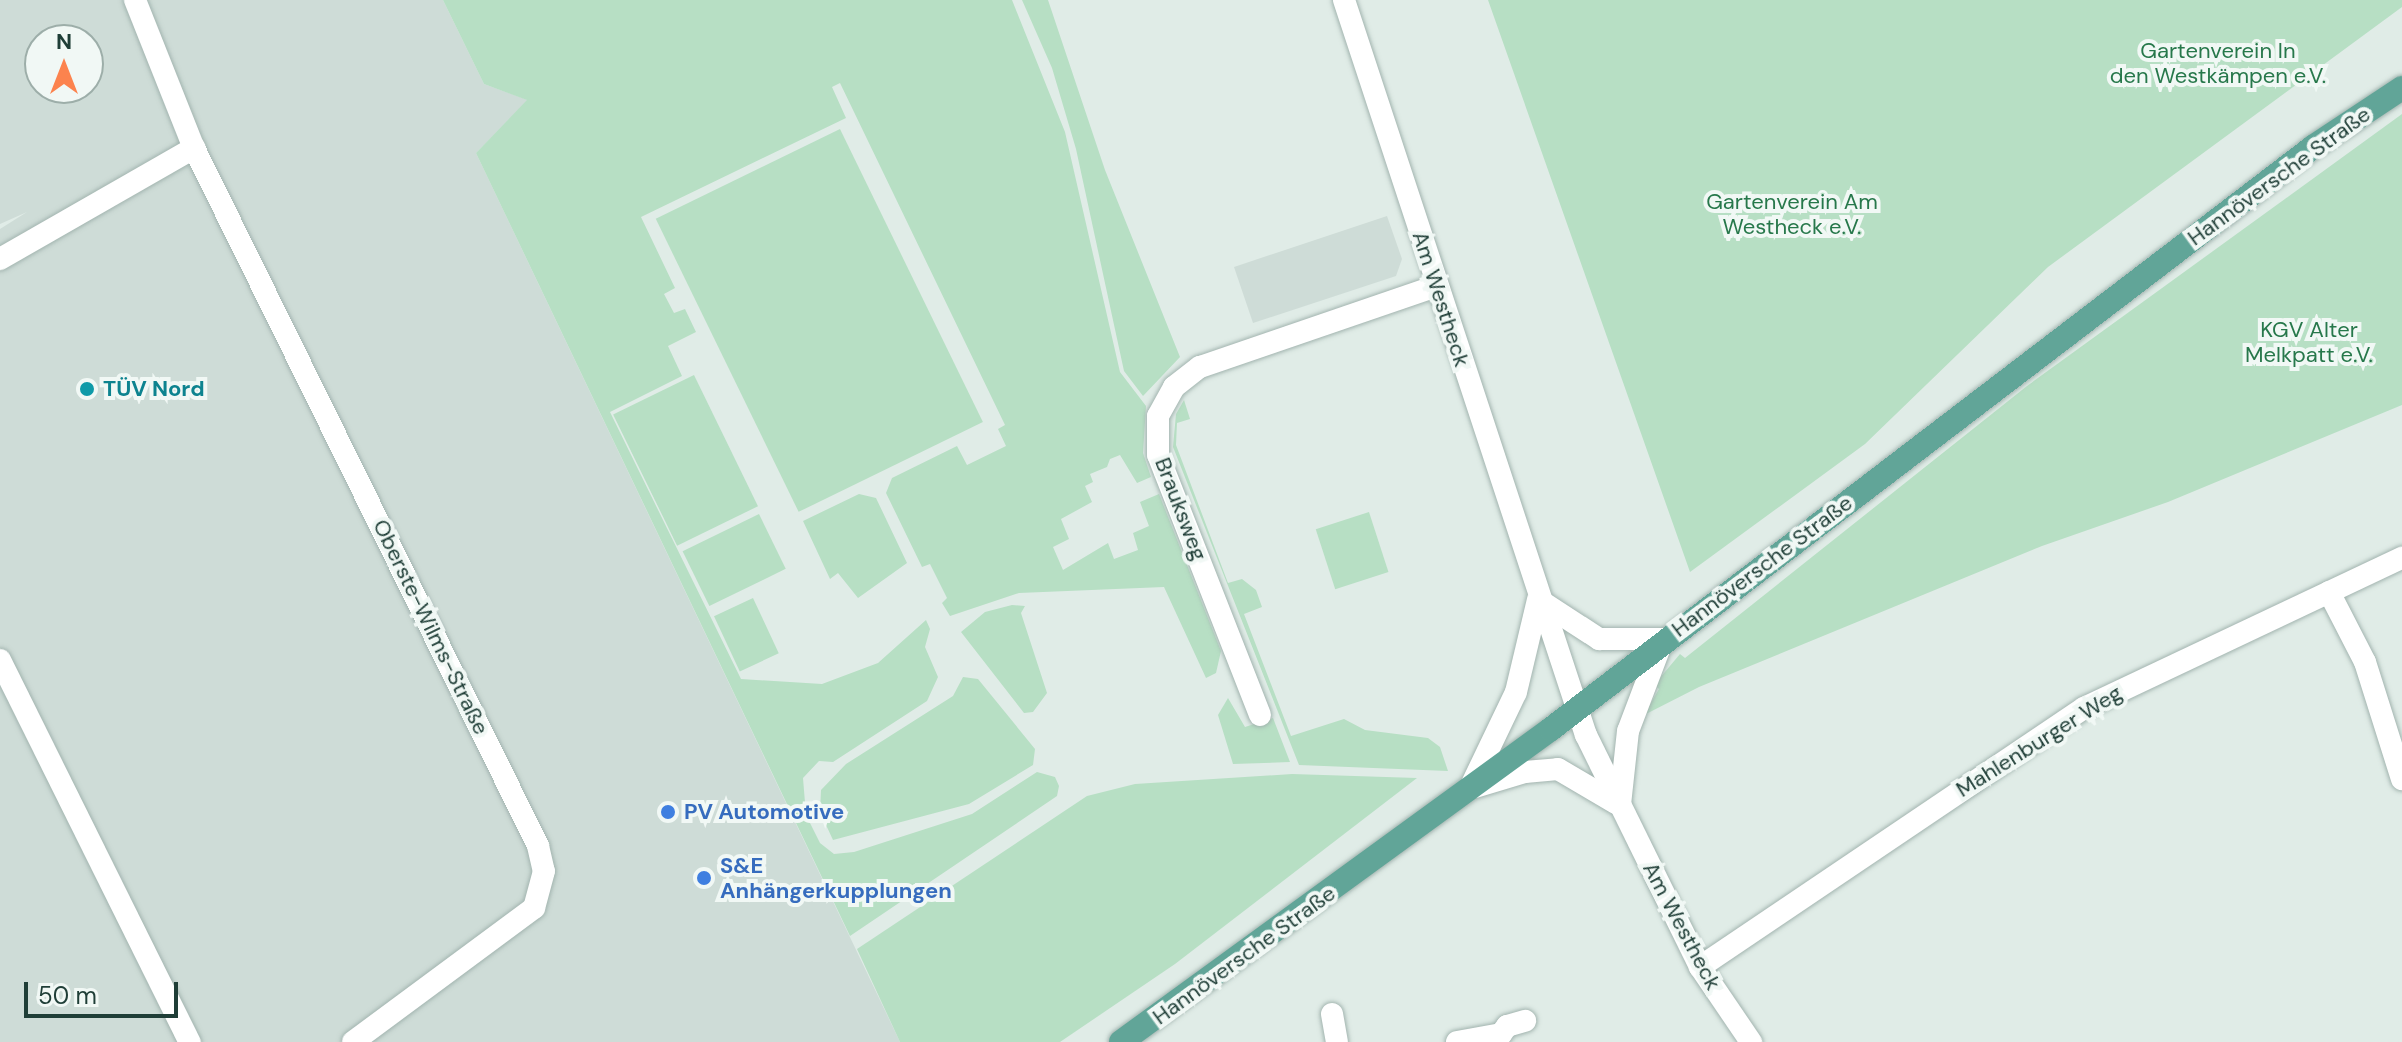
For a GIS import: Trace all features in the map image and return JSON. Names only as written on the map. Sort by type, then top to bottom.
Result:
[{"type":"main road","name":"Hannöversche Straße","points":[[1121,1042],[1577,708],[1663,639],[2301,156],[2402,88]]},
{"type":"street","name":"Oberste-Wilms-Straße","points":[[135,0],[194,148],[532,833],[544,871],[534,908],[518,924],[353,1042]]},
{"type":"street","name":"Am Westheck","points":[[1344,0],[1538,599],[1577,708],[1620,806],[1700,967],[1751,1042]]},
{"type":"street","points":[[0,259],[194,148]]},
{"type":"street","name":"Brauksweg","points":[[1260,715],[1158,455],[1158,416],[1174,387],[1200,367],[1436,286]]},
{"type":"street","name":"Mahlenburger Weg","points":[[1700,967],[2075,713],[2155,670],[2402,558]]},
{"type":"street","points":[[2329,592],[2365,662],[2402,779]]},
{"type":"street","points":[[1470,788],[1516,692],[1538,599],[1599,639],[1663,639],[1628,731],[1620,806]]},
{"type":"street","points":[[0,660],[190,1042]]},
{"type":"street","name":"Am Westheck","points":[[1470,788],[1525,772],[1558,769],[1573,774],[1620,806]]},
{"type":"street","points":[[1332,1014],[1337,1042]]},
{"type":"street","points":[[1457,1042],[1501,1034],[1507,1026],[1525,1021]]},
{"type":"shaded area","points":[[0,0],[443,0],[484,84],[528,100],[476,153],[900,1042],[0,1042],[0,229],[27,212],[0,224]]},
{"type":"shaded area","points":[[1387,216],[1402,259],[1396,276],[1253,323],[1234,267]]},
{"type":"green space","points":[[443,0],[1012,0],[1065,132],[1120,372],[1146,406],[1143,453],[1151,477],[1137,483],[1120,455],[1110,459],[1107,467],[1090,474],[1093,482],[1085,486],[1092,502],[1061,519],[1069,539],[1053,547],[1063,570],[1108,543],[1114,559],[1138,550],[1133,533],[1149,526],[1140,502],[1159,494],[1221,651],[1216,673],[1206,678],[1164,587],[1019,593],[950,616],[942,603],[947,598],[930,564],[922,567],[886,493],[892,478],[957,446],[967,465],[1006,446],[998,429],[1005,425],[840,83],[832,87],[846,118],[641,217],[675,288],[664,294],[674,313],[685,309],[696,332],[668,346],[682,376],[610,412],[741,679],[822,684],[878,663],[926,620],[930,629],[925,647],[938,677],[927,701],[833,762],[819,761],[803,778],[806,815],[820,843],[834,854],[854,852],[972,814],[1037,772],[1055,777],[1059,786],[1057,796],[850,936],[476,153],[527,100],[484,84]]},
{"type":"green space","points":[[1022,0],[1048,0],[1105,170],[1180,357],[1143,396],[1124,371],[1076,149],[1052,68]]},
{"type":"green space","name":"Gartenverein Am Westheck e.V.","points":[[1488,0],[2402,0],[2402,7],[2048,267],[1865,444],[1690,572]]},
{"type":"green space","name":"KGV Alter Melkpatt e.V.","points":[[2402,114],[2402,405],[2168,502],[2042,546],[1699,687],[1644,715],[1659,689],[1654,685],[1680,654],[1685,658],[2027,386]]},
{"type":"green space","points":[[840,129],[983,422],[799,512],[656,219]]},
{"type":"green space","points":[[694,375],[758,506],[677,546],[613,414]]},
{"type":"green space","points":[[1184,400],[1190,419],[1177,423],[1176,445],[1228,583],[1242,579],[1256,590],[1262,607],[1244,614],[1291,736],[1344,719],[1365,730],[1428,738],[1440,747],[1448,771],[1299,765],[1173,447],[1176,414]]},
{"type":"green space","points":[[859,494],[876,498],[907,563],[858,598],[838,573],[830,579],[803,521]]},
{"type":"green space","points":[[1369,512],[1388,572],[1335,589],[1316,529]]},
{"type":"green space","points":[[759,514],[786,569],[709,606],[683,551]]},
{"type":"green space","points":[[753,598],[779,653],[740,671],[714,616]]},
{"type":"green space","points":[[1012,605],[1025,606],[1021,613],[1047,693],[1033,712],[1024,713],[961,632],[985,612]]},
{"type":"green space","points":[[963,677],[978,679],[1035,749],[1033,765],[969,804],[833,840],[820,812],[821,790],[846,764],[953,696]]},
{"type":"green space","points":[[1228,698],[1245,727],[1273,718],[1290,762],[1233,764],[1218,715]]},
{"type":"green space","points":[[1292,774],[1417,778],[1175,964],[1060,1042],[900,1042],[857,949],[1087,796],[1135,784]]},
{"type":"place","name":"TÜV Nord","points":[[87,389]]},
{"type":"place","name":"PV Automotive","points":[[668,812]]},
{"type":"place","name":"S&E Anhängerkupplungen","points":[[704,878]]},
{"type":"park label","name":"Gartenverein In den Westkämpen e.V.","points":[[2218,62]]}]
